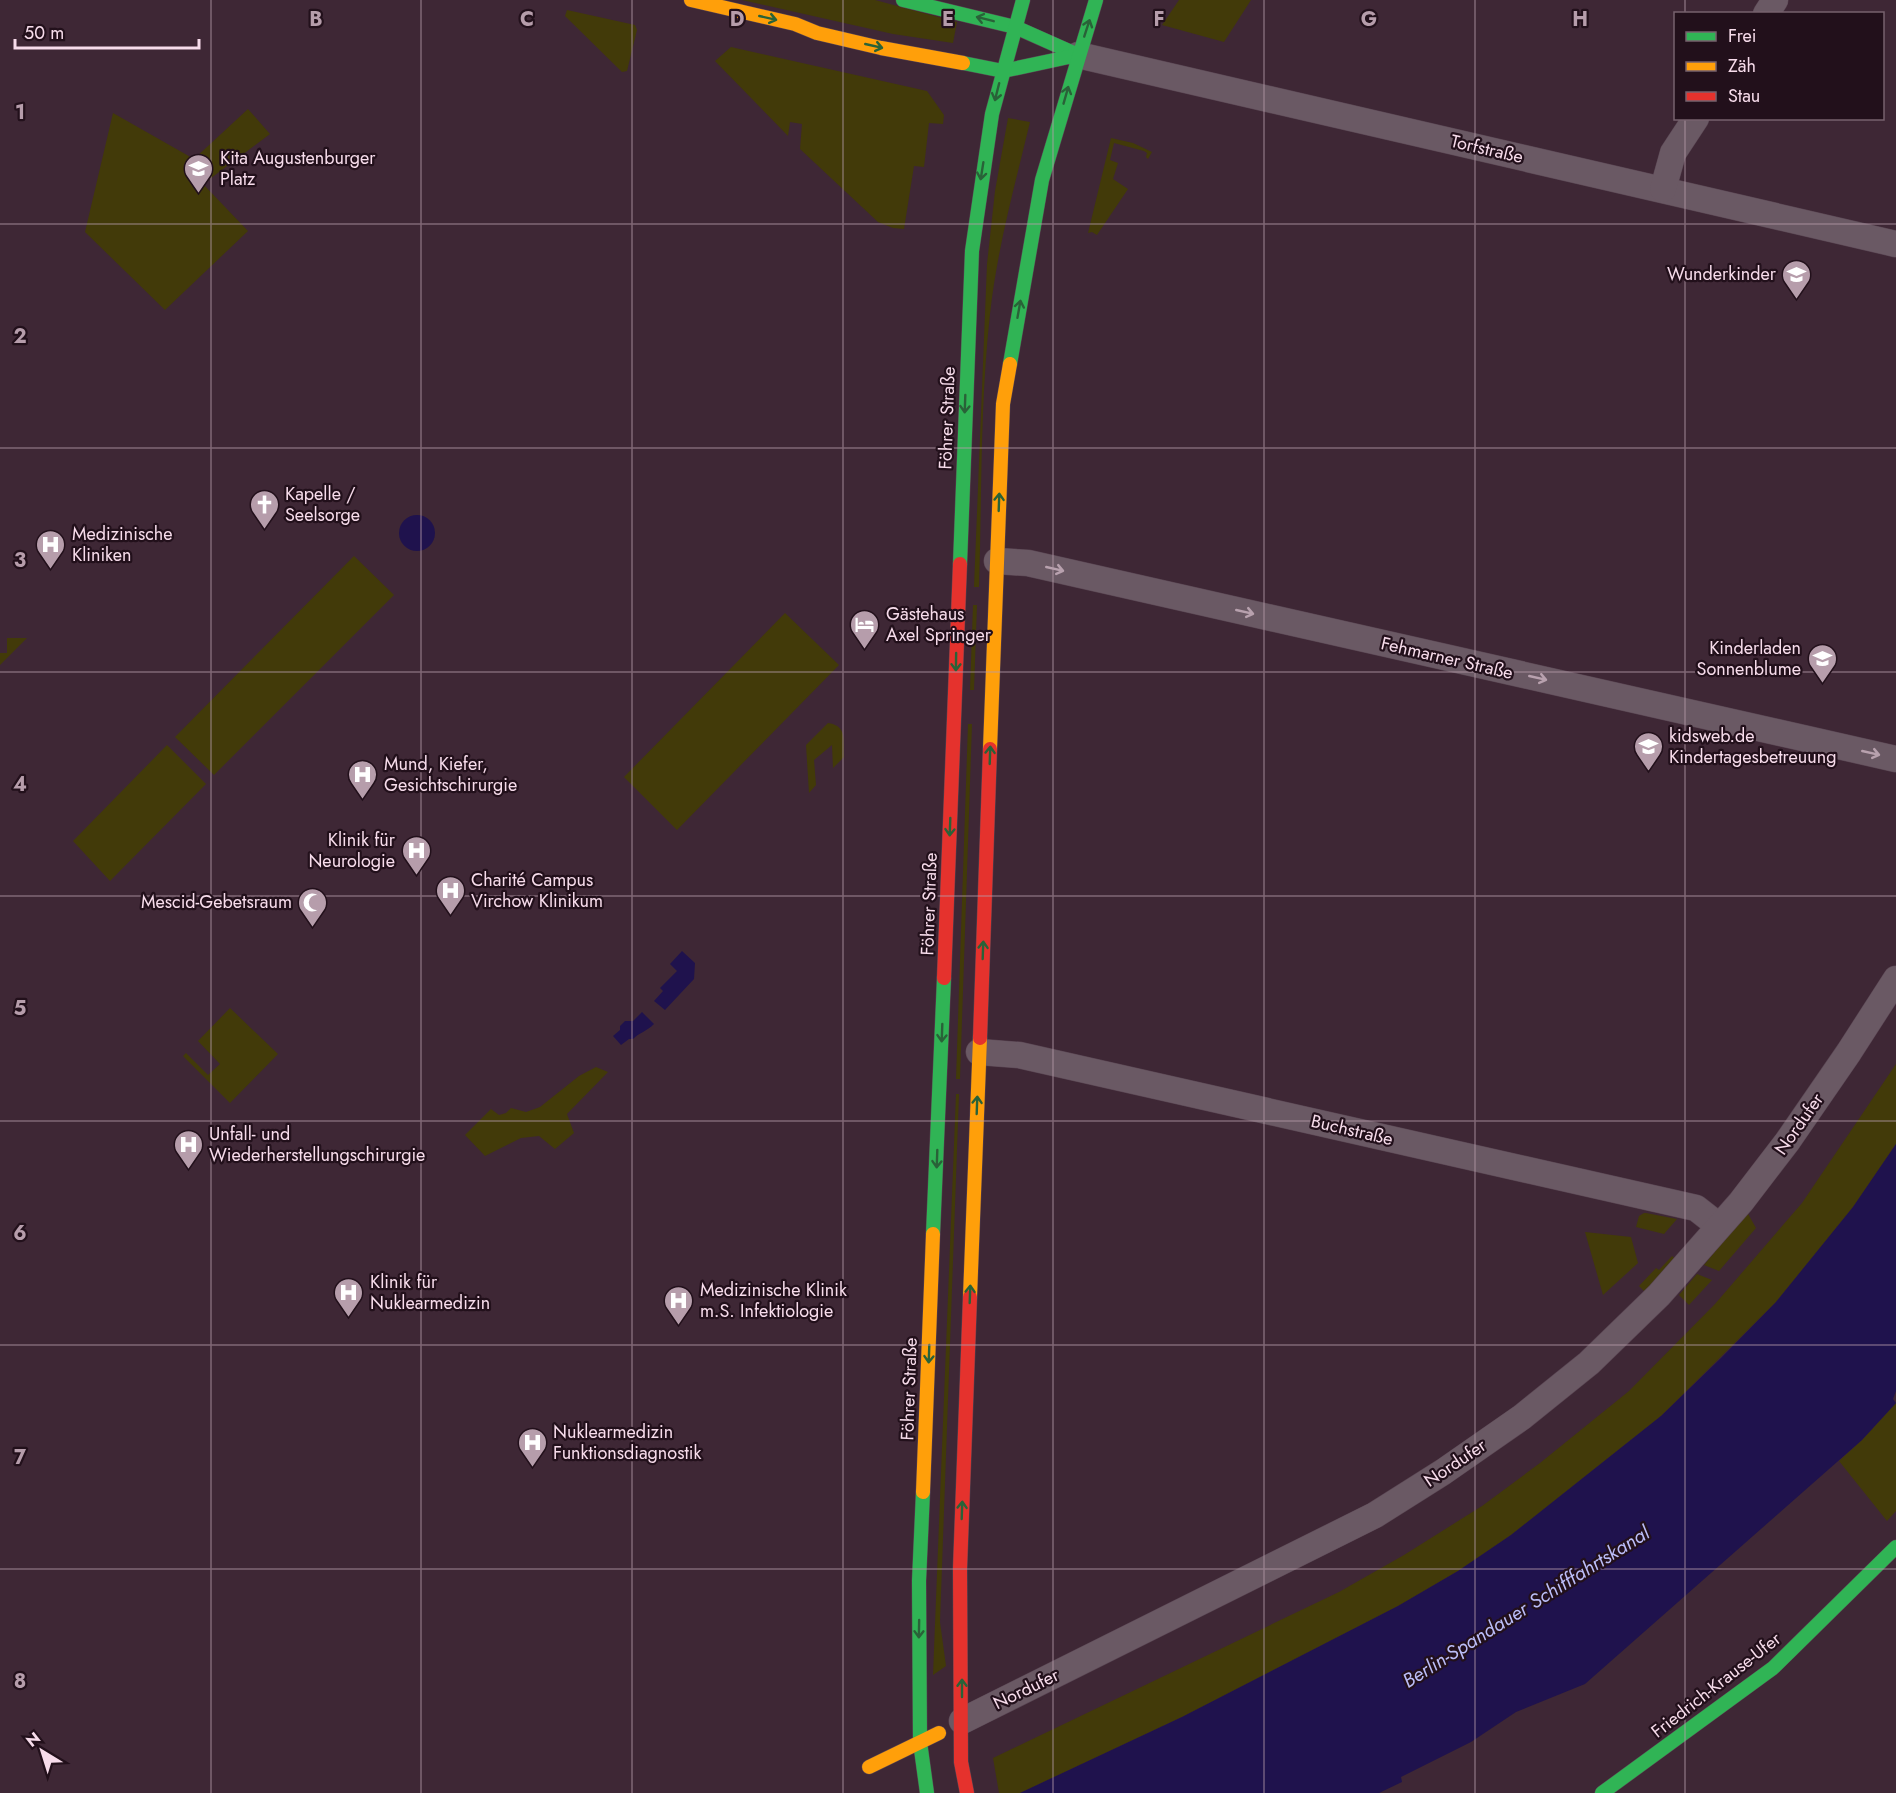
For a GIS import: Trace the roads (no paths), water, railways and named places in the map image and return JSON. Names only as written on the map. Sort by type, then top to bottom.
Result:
[{"type":"main road","points":[[691,0],[795,24],[817,33],[860,43],[1003,71],[1078,55]]},
{"type":"main road","points":[[903,0],[1015,27],[1078,55]]},
{"type":"main road","name":"Föhrer Straße","points":[[926,1790],[920,1742],[919,1581],[943,1027],[971,271],[981,174],[992,114],[1023,0]]},
{"type":"main road","points":[[967,1793],[962,1770],[960,1569],[1003,404],[1042,180],[1096,0]]},
{"type":"main road","name":"Friedrich-Krause-Ufer","points":[[1602,1793],[1773,1668],[1896,1547]]},
{"type":"main road","name":"Nordufer","points":[[869,1767],[962,1721]]},
{"type":"street","name":"Torfstraße","points":[[1078,55],[1896,244]]},
{"type":"street","points":[[1663,189],[1672,153],[1695,120]]},
{"type":"street","name":"Fehmarner Straße","points":[[997,561],[1028,563],[1896,759]]},
{"type":"street","name":"Nordufer","points":[[962,1721],[1375,1515],[1443,1472],[1522,1417],[1589,1363],[1659,1295],[1719,1226],[1787,1142],[1896,979]]},
{"type":"street","name":"Buchstraße","points":[[979,1052],[1019,1054],[1695,1208],[1719,1226]]},
{"type":"water","points":[[417,515],[430,520],[435,533],[430,546],[417,551],[404,546],[399,533],[404,520]]},
{"type":"water","points":[[682,951],[695,963],[694,979],[665,1010],[654,1001],[663,991],[660,988],[677,971],[670,964]]},
{"type":"water","points":[[642,1012],[654,1024],[621,1045],[613,1036],[625,1021],[633,1021]]},
{"type":"water","name":"Berlin-Spandauer Schifffahrtskanal","points":[[1896,1144],[1896,1391],[1893,1399],[1896,1403],[1862,1440],[1585,1684],[1516,1712],[1471,1742],[1401,1777],[1402,1782],[1379,1793],[1020,1793],[1182,1717],[1398,1606],[1458,1571],[1511,1535],[1661,1416],[1721,1358],[1776,1302],[1853,1207]]},
{"type":"place","name":"Kita Augustenburger Platz","points":[[199,194]]},
{"type":"place","name":"Wunderkinder","points":[[1797,300]]},
{"type":"place","name":"Kapelle / Seelsorge","points":[[264,530]]},
{"type":"place","name":"Medizinische Kliniken","points":[[51,570]]},
{"type":"place","name":"Gästehaus Axel Springer","points":[[865,650]]},
{"type":"place","name":"Kinderladen Sonnenblume","points":[[1822,684]]},
{"type":"place","name":"kidsweb.de Kindertagesbetreuung","points":[[1648,772]]},
{"type":"place","name":"Mund, Kiefer, Gesichtschirurgie","points":[[363,800]]},
{"type":"place","name":"Klinik für Neurologie","points":[[416,876]]},
{"type":"place","name":"Charité Campus Virchow Klinikum","points":[[450,916]]},
{"type":"place","name":"Mescid-Gebetsraum","points":[[313,928]]},
{"type":"place","name":"Unfall- und Wiederherstellungschirurgie","points":[[188,1170]]},
{"type":"place","name":"Klinik für Nuklearmedizin","points":[[349,1318]]},
{"type":"place","name":"Medizinische Klinik m.S. Infektiologie","points":[[679,1326]]},
{"type":"place","name":"Nuklearmedizin Funktionsdiagnostik","points":[[532,1468]]}]
